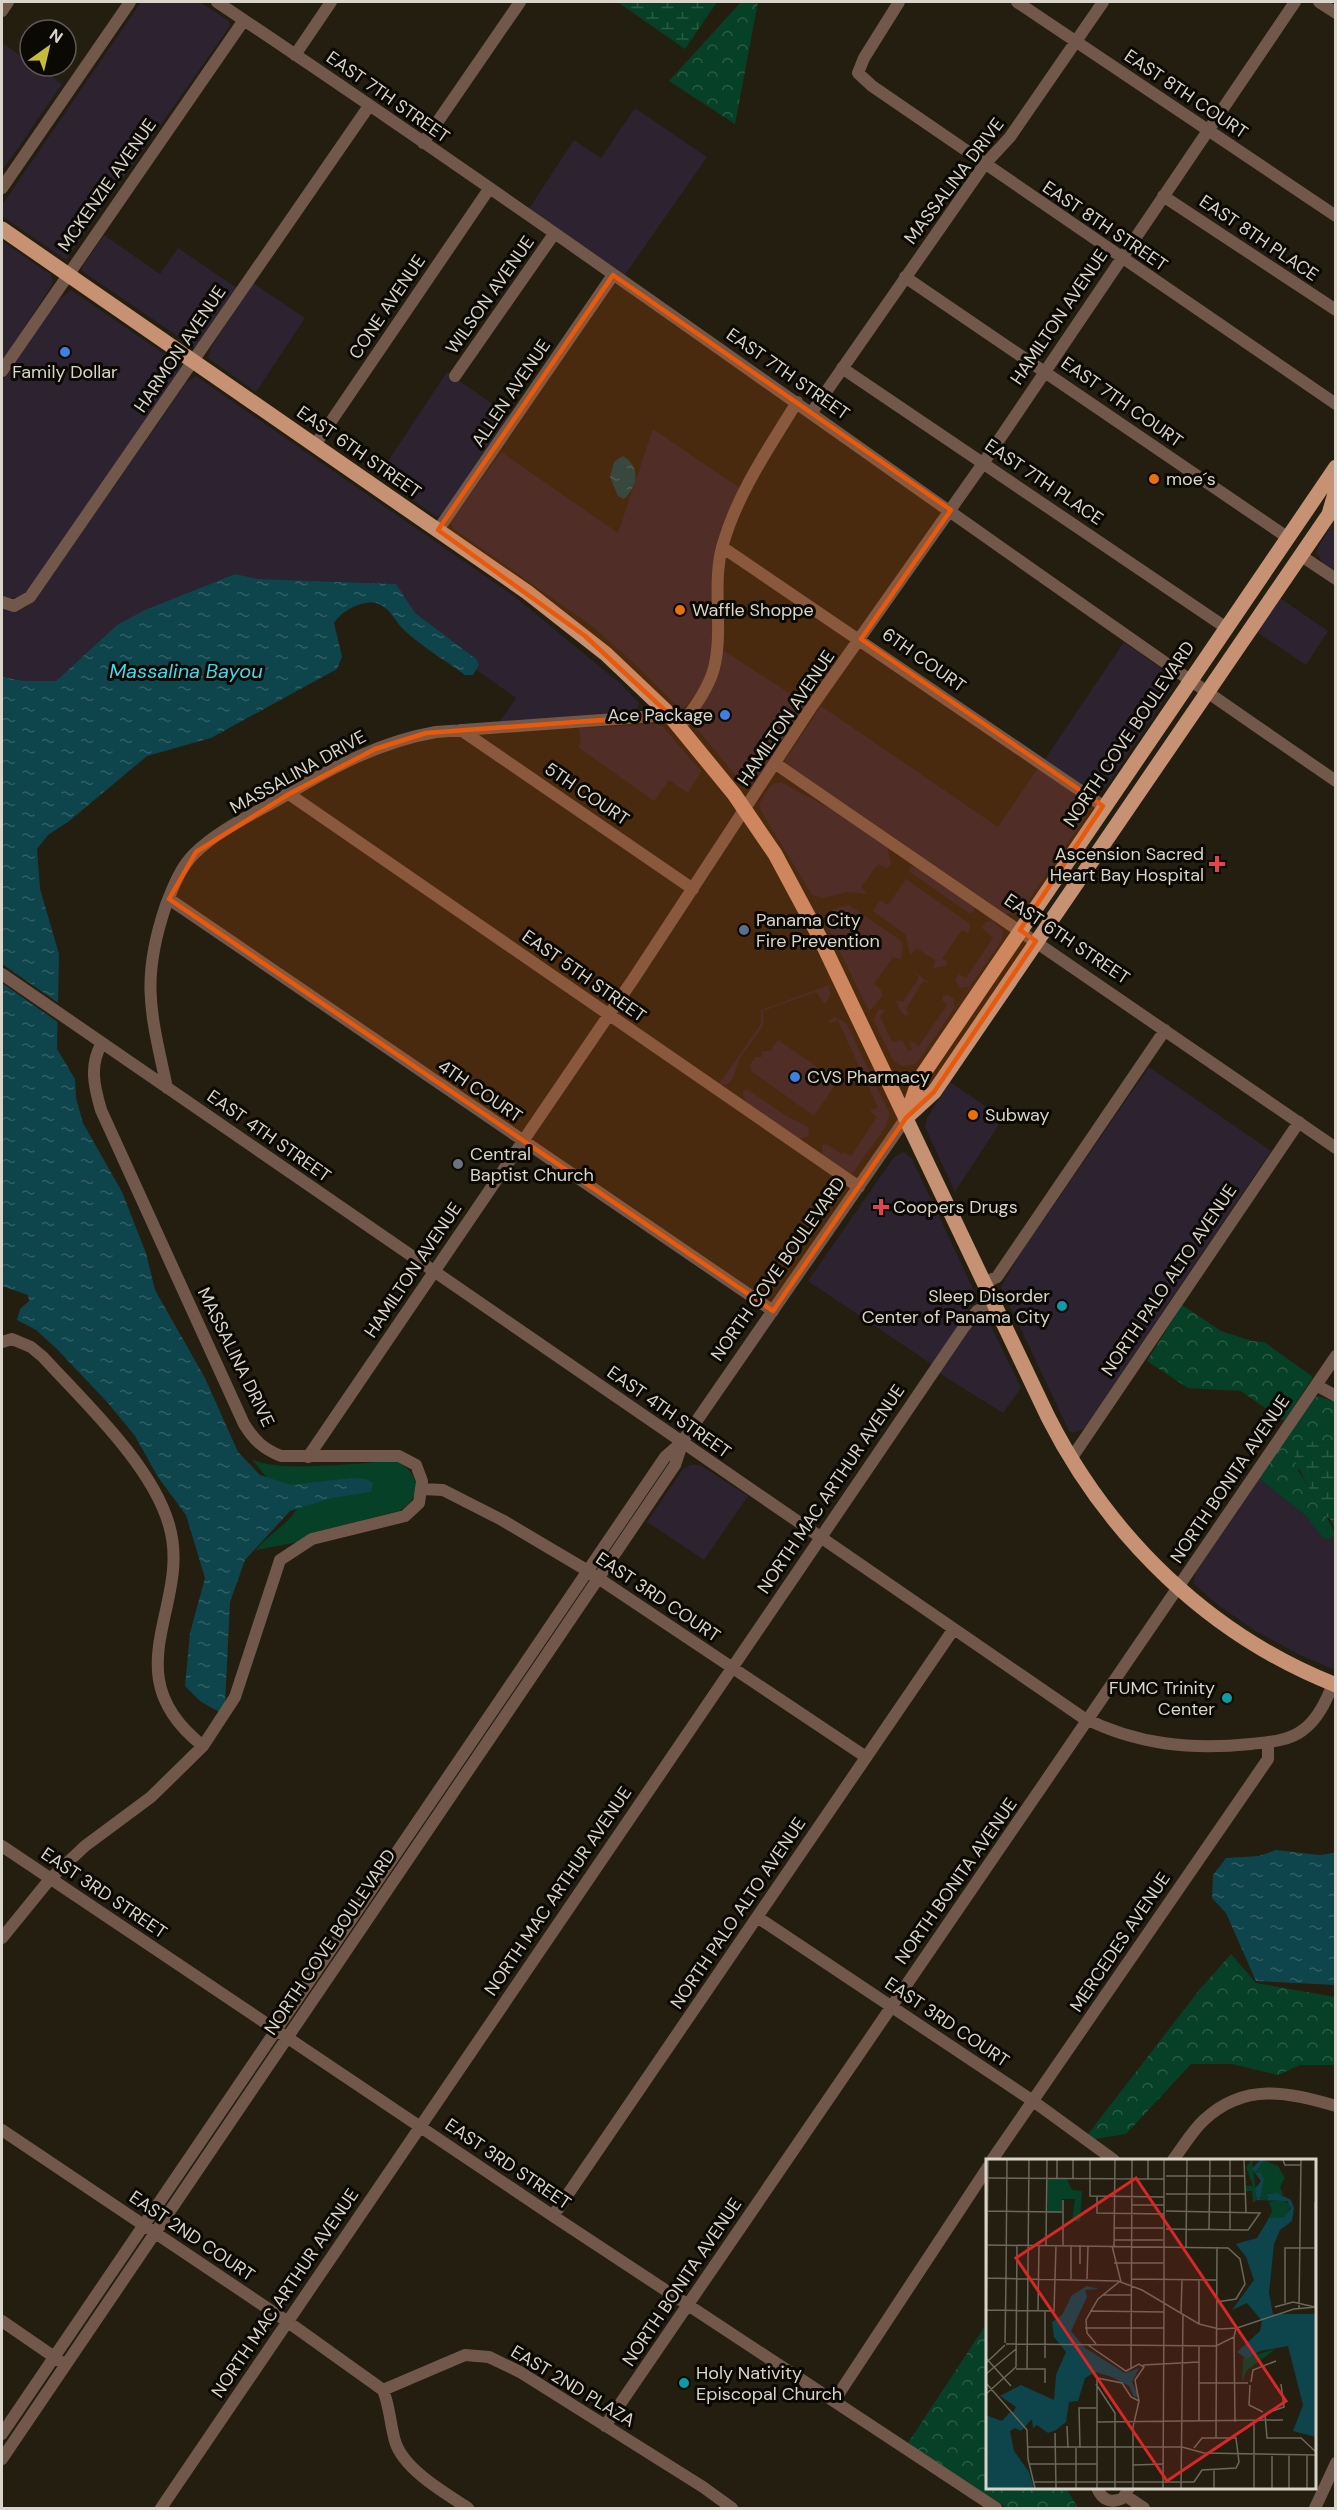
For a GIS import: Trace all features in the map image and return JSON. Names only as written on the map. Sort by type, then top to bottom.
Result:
[{"type":"main road","name":"EAST 6TH STREET","points":[[2,229],[438,530],[585,636],[680,727],[746,809],[807,911],[984,1283],[1071,1459],[1120,1529],[1177,1587],[1242,1637],[1334,1685]]},
{"type":"main road","name":"NORTH COVE BOULEVARD","points":[[906,1118],[919,1080],[1335,467]]},
{"type":"main road","points":[[1332,509],[1335,490]]},
{"type":"main road","name":"NORTH COVE BOULEVARD","points":[[906,1118],[934,1092],[1332,509]]},
{"type":"main road","points":[[1266,605],[1271,584],[1287,554],[1289,544],[1287,537]]},
{"type":"street","points":[[2,11],[8,2]]},
{"type":"street","points":[[2,188],[130,2]]},
{"type":"street","name":"EAST 7TH STREET","points":[[217,2],[812,412],[1335,781]]},
{"type":"street","points":[[295,55],[331,2]]},
{"type":"street","points":[[423,143],[520,2]]},
{"type":"street","name":"EAST 8TH STREET","points":[[899,2],[864,58],[858,73],[872,86],[1120,259],[1335,404]]},
{"type":"street","name":"EAST 8TH COURT","points":[[1017,2],[1335,216]]},
{"type":"street","name":"MASSALINA DRIVE","points":[[812,412],[984,165],[1010,137],[1103,2]]},
{"type":"street","name":"HAMILTON AVENUE","points":[[308,1457],[693,889],[812,706],[984,462],[1044,370],[1295,2]]},
{"type":"street","points":[[1319,2],[1335,12]]},
{"type":"street","name":"MCKENZIE AVENUE","points":[[2,372],[244,20]]},
{"type":"street","name":"HARMON AVENUE","points":[[2,602],[14,606],[30,597],[369,106]]},
{"type":"street","name":"CONE AVENUE","points":[[315,445],[489,189]]},
{"type":"street","name":"EAST 8TH PLACE","points":[[1163,195],[1335,310]]},
{"type":"street","name":"WILSON AVENUE","points":[[455,376],[554,234]]},
{"type":"street","name":"ALLEN AVENUE","points":[[438,530],[613,275]]},
{"type":"street","name":"EAST 7TH COURT","points":[[905,277],[1287,537]]},
{"type":"street","name":"EAST 7TH PLACE","points":[[842,368],[1225,627]]},
{"type":"street","points":[[680,727],[702,694],[714,667],[717,585],[722,547],[747,484],[797,402]]},
{"type":"street","name":"6TH COURT","points":[[722,547],[861,639],[1103,806]]},
{"type":"street","points":[[1300,555],[1335,579]]},
{"type":"street","name":"MASSALINA DRIVE","points":[[167,1088],[152,1019],[149,988],[153,950],[168,899],[180,873],[196,852],[289,794],[375,749],[426,733],[669,715]]},
{"type":"street","name":"5TH COURT","points":[[461,730],[693,889]]},
{"type":"street","name":"EAST 6TH STREET","points":[[776,764],[1335,1148]]},
{"type":"street","name":"EAST 5TH STREET","points":[[289,794],[859,1187]]},
{"type":"street","name":"4TH COURT","points":[[168,899],[521,1142],[773,1311]]},
{"type":"street","name":"EAST 4TH STREET","points":[[2,974],[953,1630],[1088,1720],[1130,1737],[1170,1746],[1209,1748],[1268,1742],[1289,1738],[1305,1729],[1320,1711],[1334,1685]]},
{"type":"street","points":[[984,1283],[997,1277],[1165,1030]]},
{"type":"street","name":"MASSALINA DRIVE","points":[[102,1043],[95,1057],[93,1073],[101,1110],[244,1424],[254,1440],[267,1451],[281,1456],[399,1456],[416,1466],[422,1481],[421,1489]]},
{"type":"street","name":"NORTH COVE BOULEVARD","points":[[2,2434],[665,1457],[682,1442],[906,1118]]},
{"type":"street","name":"NORTH PALO ALTO AVENUE","points":[[1071,1459],[1299,1122]]},
{"type":"street","name":"NORTH MAC ARTHUR AVENUE","points":[[161,2508],[964,1327],[977,1311],[994,1303]]},
{"type":"street","points":[[2,1342],[12,1339],[31,1347],[43,1357],[138,1464],[164,1513],[170,1526],[173,1557],[170,1585],[158,1642],[159,1675],[175,1718],[203,1746]]},
{"type":"street","name":"NORTH BONITA AVENUE","points":[[605,2426],[1335,1356]]},
{"type":"street","points":[[1316,1384],[1335,1396]]},
{"type":"street","name":"NORTH COVE BOULEVARD","points":[[2,2459],[599,1579],[675,1465],[682,1442]]},
{"type":"street","points":[[2,1938],[50,1879],[86,1846],[151,1797],[203,1746],[235,1697],[280,1560],[312,1539],[405,1516],[419,1503],[421,1489]]},
{"type":"street","name":"EAST 3RD COURT","points":[[421,1489],[443,1490],[502,1520],[587,1571],[866,1757]]},
{"type":"street","name":"NORTH PALO ALTO AVENUE","points":[[553,2216],[953,1630]]},
{"type":"street","name":"MERCEDES AVENUE","points":[[993,2159],[1268,1759],[1268,1742]]},
{"type":"street","points":[[430,1804],[441,1812]]},
{"type":"street","name":"EAST 3RD STREET","points":[[2,1846],[553,2216],[834,2401],[980,2504],[996,2508]]},
{"type":"street","name":"EAST 3RD COURT","points":[[757,1917],[1033,2101],[1113,2159]]},
{"type":"street","points":[[1174,2159],[1203,2121],[1224,2104],[1245,2095],[1278,2092],[1335,2106]]},
{"type":"street","name":"EAST 2ND COURT","points":[[2,2130],[288,2322],[383,2390]]},
{"type":"street","points":[[834,2401],[986,2169]]},
{"type":"street","points":[[2,2321],[66,2364]]},
{"type":"street","name":"EAST 2ND PLAZA","points":[[383,2390],[465,2355],[489,2357],[520,2372],[732,2508]]},
{"type":"street","points":[[383,2390],[389,2405],[395,2443],[401,2454],[428,2482],[468,2508]]},
{"type":"street","points":[[1315,2508],[1335,2463]]},
{"type":"street","points":[[1094,2508],[1100,2492],[1112,2501],[1127,2492],[1144,2508]]},
{"type":"highlighted area","points":[[613,275],[951,510],[861,639],[1103,806],[1020,930],[1036,941],[934,1092],[906,1118],[773,1311],[169,899],[196,852],[289,794],[375,749],[426,733],[670,715],[585,636],[438,530]]},
{"type":"shaded area","points":[[141,2],[200,2],[229,21],[230,26],[66,260],[2,216],[2,205]]},
{"type":"shaded area","points":[[2,43],[18,54],[18,78],[53,78],[62,84],[2,171]]},
{"type":"shaded area","points":[[635,108],[707,157],[624,276],[528,210],[574,140],[601,158]]},
{"type":"shaded area","points":[[104,235],[160,274],[178,248],[237,288],[195,348],[82,271],[82,267]]},
{"type":"shaded area","points":[[2,241],[51,275],[53,283],[2,362]]},
{"type":"shaded area","points":[[253,283],[305,318],[256,392],[208,358],[211,347]]},
{"type":"shaded area","points":[[71,290],[179,364],[181,370],[28,590],[22,596],[8,599],[2,596],[2,381],[56,302]]},
{"type":"shaded area","points":[[447,372],[512,418],[442,514],[437,517],[378,476]]},
{"type":"shaded area","points":[[196,376],[514,596],[621,684],[639,703],[637,710],[499,723],[516,698],[398,614],[396,584],[259,579],[235,574],[146,610],[117,625],[56,681],[24,681],[2,677],[2,606],[16,610],[25,608],[34,601],[186,383]]},
{"type":"shaded area","points":[[653,429],[741,489],[729,516],[710,662],[701,687],[684,708],[675,704],[592,626],[454,529],[450,523],[501,452],[618,533]]},
{"type":"shaded area","points":[[1335,519],[1335,573],[1323,564],[1316,551]]},
{"type":"shaded area","points":[[1280,598],[1328,631],[1306,665],[1257,632]]},
{"type":"shaded area","points":[[1124,642],[1170,675],[1173,687],[1108,784],[1102,790],[1092,791],[1045,759]]},
{"type":"shaded area","points":[[721,649],[809,706],[752,787],[743,785],[695,726],[699,710],[715,682]]},
{"type":"shaded area","points":[[821,706],[998,827],[1038,768],[1083,800],[1087,807],[1085,818],[1021,911],[1006,914],[784,762]]},
{"type":"shaded area","points":[[657,724],[663,727],[701,771],[688,793],[669,780],[654,801],[578,747],[581,742],[579,728]]},
{"type":"shaded area","points":[[781,782],[842,815],[887,846],[891,864],[887,868],[878,864],[861,887],[868,894],[847,892],[823,898],[812,895],[826,921],[833,909],[849,905],[903,942],[901,960],[893,957],[874,984],[881,990],[882,996],[869,1012],[811,893],[761,811],[759,804],[771,785]]},
{"type":"shaded area","points":[[916,866],[977,908],[975,907],[974,912],[969,913],[910,872],[909,867]]},
{"type":"shaded area","points":[[906,879],[970,924],[969,933],[962,930],[942,958],[947,962],[946,966],[933,968],[935,960],[917,948],[910,955],[906,935],[873,911],[880,900],[888,905]]},
{"type":"shaded area","points":[[992,921],[1003,930],[1002,940],[970,986],[960,988],[955,979],[959,974],[966,978],[993,938],[982,928],[986,922]]},
{"type":"shaded area","points":[[913,971],[932,985],[923,981],[906,1009],[909,1013],[906,1016],[895,1000],[903,1002],[919,978]]},
{"type":"shaded area","points":[[829,985],[830,995],[825,1004],[816,992],[763,1011],[763,1026],[740,1058],[732,1080],[726,1085],[719,1084],[761,1024],[761,1010]]},
{"type":"shaded area","points":[[948,995],[953,998],[955,1008],[916,1064],[902,1066],[893,1060],[871,1015],[874,1020],[878,1009],[885,1010],[880,1016],[892,1042],[902,1040],[908,1051],[912,1050],[909,1040],[919,1046],[947,1005],[942,1000],[943,996]]},
{"type":"shaded area","points":[[835,1017],[847,1024],[890,1115],[885,1128],[852,1174],[823,1156],[822,1146],[826,1144],[842,1154],[844,1152],[851,1156],[877,1117],[870,1111],[878,1107],[838,1021],[831,1023],[828,1021]]},
{"type":"shaded area","name":"CVS Pharmacy","points":[[778,1040],[833,1078],[839,1073],[846,1086],[837,1082],[814,1116],[751,1071],[750,1065],[755,1057],[762,1057],[762,1051],[770,1051]]},
{"type":"shaded area","points":[[1149,1067],[1271,1151],[1084,1429],[1073,1433],[1069,1431],[1001,1287],[1020,1254]]},
{"type":"shaded area","points":[[950,1082],[1003,1118],[955,1192],[925,1127],[927,1118]]},
{"type":"shaded area","points":[[748,1090],[785,1115],[808,1127],[809,1136],[798,1139],[747,1104],[743,1095],[744,1091]]},
{"type":"shaded area","points":[[904,1152],[912,1159],[975,1293],[974,1301],[933,1365],[808,1281],[894,1157]]},
{"type":"shaded area","points":[[984,1319],[990,1324],[1021,1388],[1003,1413],[939,1373],[971,1327]]},
{"type":"shaded area","points":[[691,1465],[700,1465],[748,1496],[704,1560],[647,1522],[683,1469]]},
{"type":"shaded area","points":[[1259,1478],[1306,1516],[1323,1538],[1335,1535],[1335,1670],[1298,1654],[1254,1630],[1218,1605],[1193,1583],[1196,1572]]},
{"type":"green space","points":[[717,2],[685,49],[619,3]]},
{"type":"green space","points":[[741,2],[758,2],[735,124],[669,81]]},
{"type":"green space","points":[[1182,1305],[1221,1331],[1252,1341],[1264,1342],[1313,1377],[1284,1421],[1241,1391],[1188,1388],[1147,1361]]},
{"type":"green space","points":[[1318,1396],[1335,1402],[1335,1444],[1309,1441],[1298,1470],[1334,1531],[1335,1535],[1328,1539],[1323,1538],[1306,1516],[1259,1478],[1310,1401]]},
{"type":"green space","points":[[1309,1441],[1335,1444],[1335,1530],[1331,1520],[1322,1513],[1294,1459],[1297,1447]]},
{"type":"green space","points":[[251,1458],[262,1463],[298,1466],[396,1461],[410,1471],[416,1485],[415,1492],[407,1506],[399,1511],[320,1531],[298,1542],[256,1550],[291,1517],[299,1504],[273,1485]]},
{"type":"green space","points":[[1231,1954],[1256,1983],[1335,1997],[1335,2065],[1300,2065],[1278,2075],[1232,2064],[1191,2064],[1126,2134],[1095,2139],[1088,2134],[1200,1989]]},
{"type":"green space","points":[[986,2325],[986,2489],[1067,2489],[1078,2508],[1007,2508],[908,2443]]},
{"type":"water","points":[[623,456],[633,466],[636,477],[629,494],[624,499],[618,496],[610,477],[614,462]]},
{"type":"water","name":"Massalina Bayou","points":[[235,574],[259,579],[396,584],[415,613],[476,659],[479,665],[473,675],[465,675],[411,636],[379,604],[360,604],[342,614],[334,623],[342,657],[337,669],[211,738],[147,756],[68,822],[48,835],[37,849],[40,889],[59,954],[57,1049],[75,1079],[76,1098],[83,1123],[122,1192],[146,1253],[155,1290],[205,1378],[238,1452],[260,1475],[291,1485],[352,1478],[366,1479],[373,1483],[371,1492],[332,1498],[290,1511],[245,1560],[230,1602],[225,1704],[221,1713],[200,1701],[185,1686],[190,1633],[205,1578],[186,1515],[158,1477],[135,1436],[108,1403],[56,1348],[36,1330],[17,1320],[20,1309],[29,1301],[28,1295],[2,1286],[2,677],[24,681],[56,681],[117,625],[145,610]]},
{"type":"water","points":[[1276,1850],[1319,1855],[1335,1853],[1335,1985],[1256,1981],[1226,1913],[1212,1898],[1213,1875],[1226,1858],[1259,1856]]},
{"type":"pier","points":[[2,964],[60,1004],[59,1023],[2,983]]},
{"type":"place","name":"Family Dollar","points":[[65,352]]},
{"type":"place","name":"moe´s","points":[[1154,479]]},
{"type":"place","name":"Waffle Shoppe","points":[[680,610]]},
{"type":"place","name":"Ace Package","points":[[725,715]]},
{"type":"place","name":"Ascension Sacred Heart Bay Hospital","points":[[1217,864]]},
{"type":"place","name":"Panama City Fire Prevention","points":[[744,930]]},
{"type":"place","name":"CVS Pharmacy","points":[[795,1077]]},
{"type":"place","name":"Subway","points":[[973,1115]]},
{"type":"place","name":"Central Baptist Church","points":[[458,1164]]},
{"type":"place","name":"Coopers Drugs","points":[[881,1207]]},
{"type":"place","name":"Sleep Disorder Center of Panama City","points":[[1062,1306]]},
{"type":"place","name":"FUMC Trinity Center","points":[[1227,1698]]},
{"type":"place","name":"Holy Nativity Episcopal Church","points":[[684,2383]]}]
